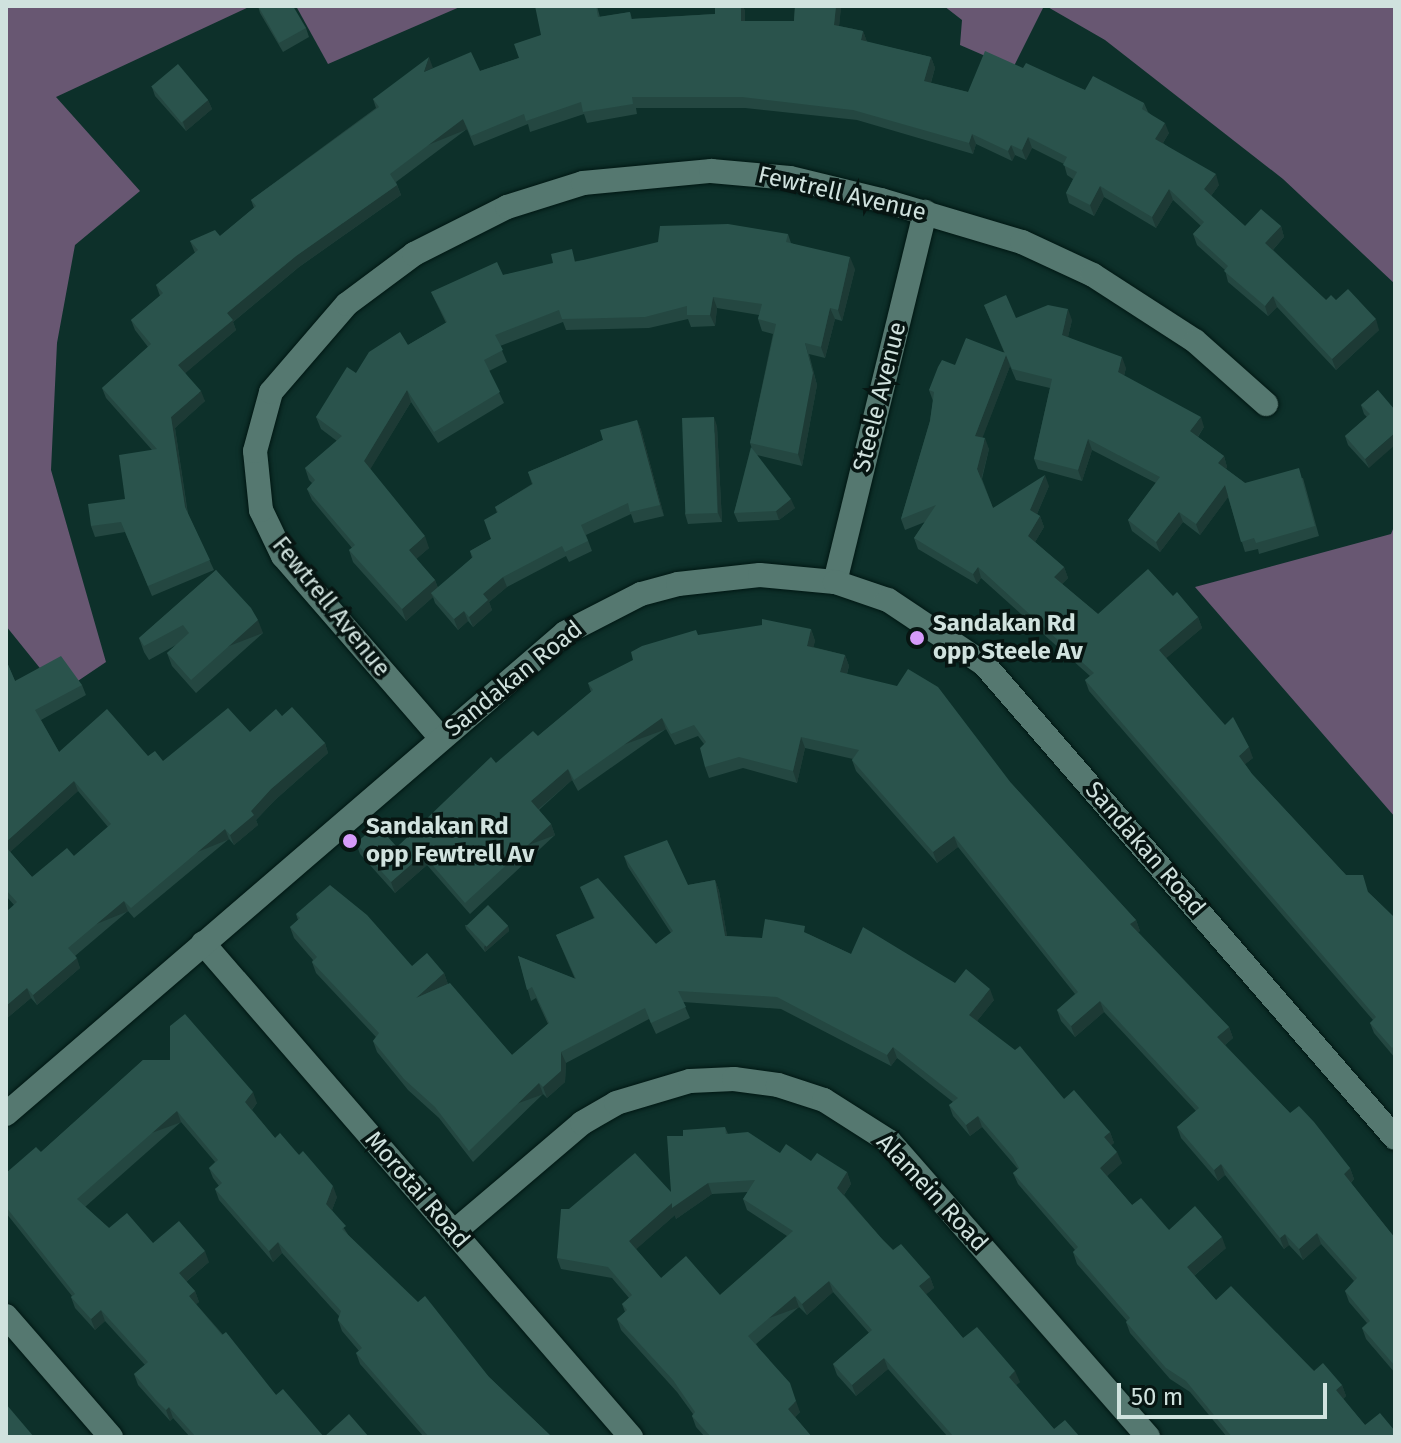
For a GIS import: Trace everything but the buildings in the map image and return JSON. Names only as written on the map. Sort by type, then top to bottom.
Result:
[{"type":"street","name":"Fewtrell Avenue","points":[[440,737],[283,556],[261,510],[255,451],[271,392],[319,331],[376,280],[450,233],[583,183],[672,172],[752,173],[925,212],[1022,242],[1093,275],[1195,341],[1266,404]]},
{"type":"street","name":"Steele Avenue","points":[[835,582],[925,212]]},
{"type":"street","name":"Sandakan Road","points":[[6,1114],[440,737],[565,633],[641,594],[720,577],[789,575],[835,582],[923,619],[984,664],[1395,1138]]},
{"type":"street","name":"Morotai Road","points":[[203,943],[631,1437]]},
{"type":"street","name":"Alamein Road","points":[[454,1232],[582,1123],[616,1103],[690,1081],[734,1079],[778,1085],[824,1100],[890,1142],[1148,1437]]},
{"type":"street","points":[[6,1316],[111,1437]]},
{"type":"shaded area","points":[[6,6],[251,6],[56,97],[140,191],[75,245],[57,343],[51,470],[106,662],[60,693],[6,626]]},
{"type":"shaded area","points":[[296,6],[462,6],[328,64]]},
{"type":"shaded area","points":[[944,6],[1044,6],[1013,68],[960,45],[962,20]]},
{"type":"shaded area","points":[[1046,6],[1395,6],[1395,284],[1283,179],[1105,40]]},
{"type":"shaded area","points":[[1395,524],[1395,817],[1195,587],[1391,534]]},
{"type":"place","name":"Sandakan Rd opp Steele Av","points":[[917,638]]},
{"type":"place","name":"Sandakan Rd opp Fewtrell Av","points":[[350,841]]}]
